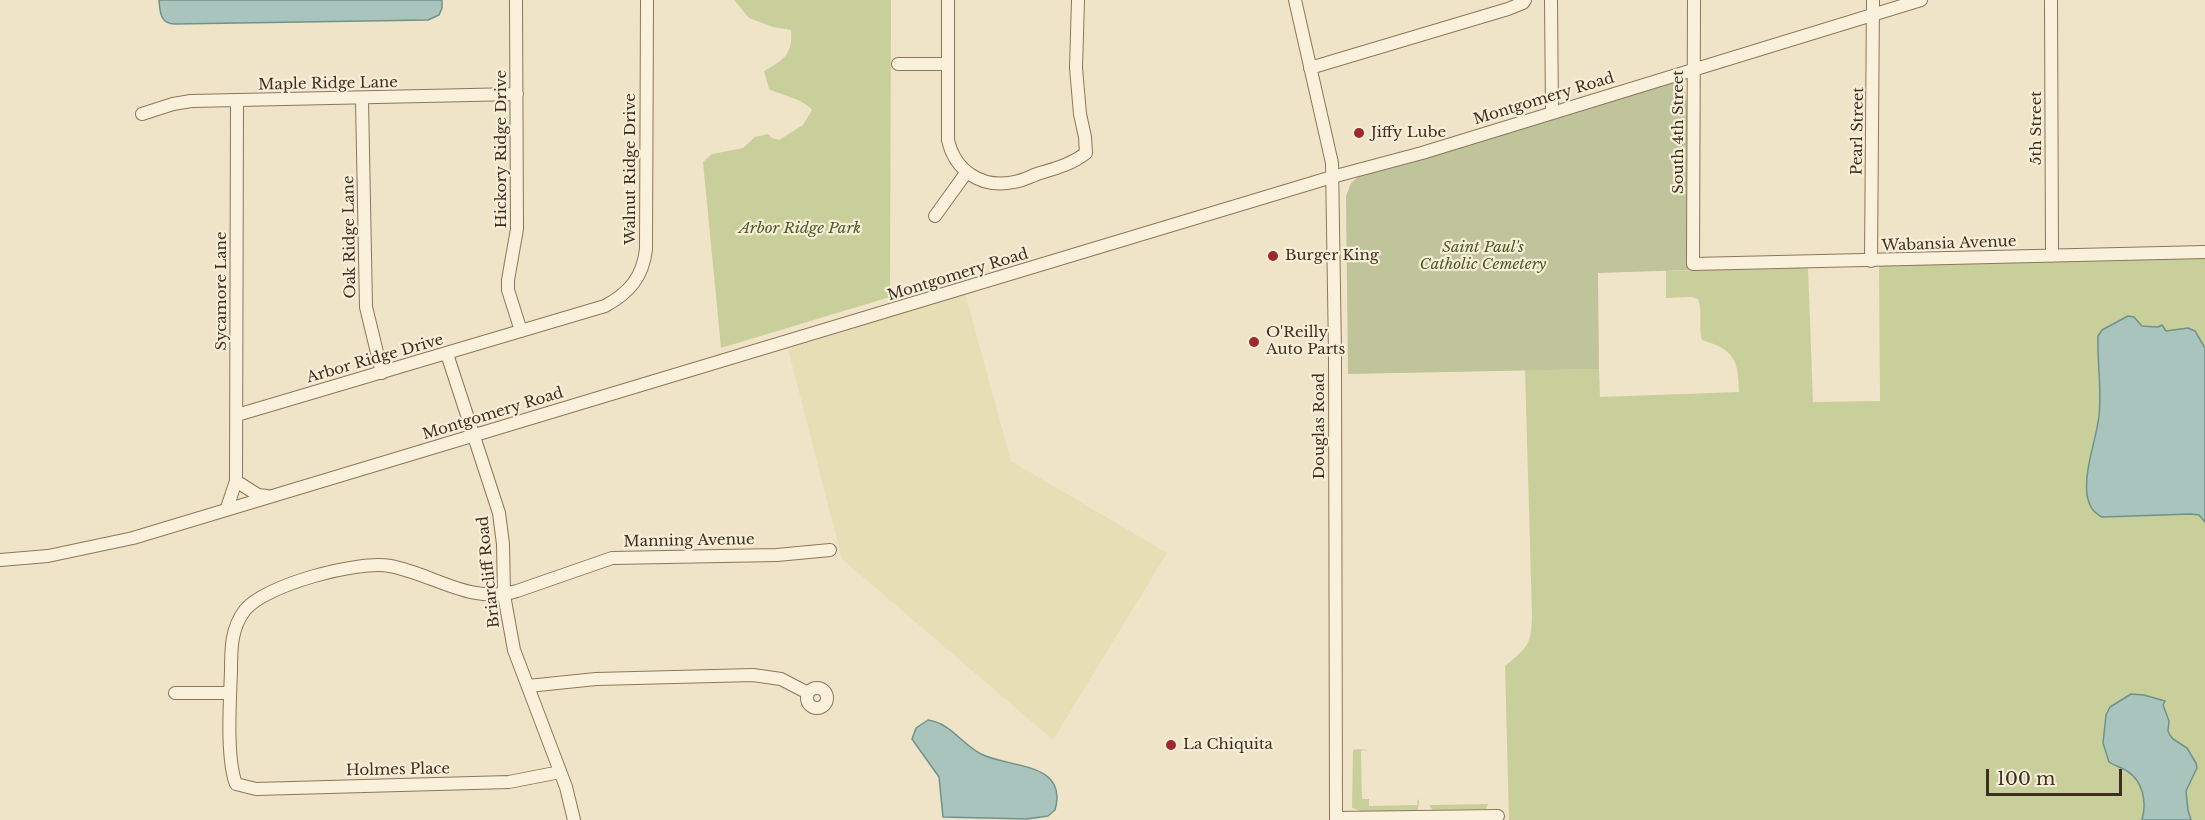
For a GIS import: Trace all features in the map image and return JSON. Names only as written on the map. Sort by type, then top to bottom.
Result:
[{"type":"street","name":"Hickory Ridge Drive","points":[[516,0],[517,229],[508,290],[521,331]]},
{"type":"street","name":"Walnut Ridge Drive","points":[[521,331],[605,306],[628,291],[640,274],[646,249],[647,0]]},
{"type":"street","points":[[948,0],[948,140],[950,152],[966,173],[977,180],[991,183],[1013,182],[1075,162],[1086,153],[1076,68],[1078,0]]},
{"type":"street","name":"Douglas Road","points":[[1295,0],[1332,163],[1335,353],[1336,819]]},
{"type":"street","points":[[1310,68],[1508,9],[1525,0]]},
{"type":"street","points":[[1551,0],[1551,112]]},
{"type":"street","name":"South 4th Street","points":[[1693,264],[1694,0]]},
{"type":"street","name":"Pearl Street","points":[[1871,261],[1873,0]]},
{"type":"street","name":"Montgomery Road","points":[[0,560],[48,556],[133,538],[1332,177],[1402,159],[1921,0]]},
{"type":"street","name":"5th Street","points":[[2051,0],[2052,256]]},
{"type":"street","points":[[898,64],[948,64]]},
{"type":"street","name":"Maple Ridge Lane","points":[[142,114],[182,102],[516,94]]},
{"type":"street","name":"Oak Ridge Lane","points":[[362,99],[366,307],[382,373]]},
{"type":"street","name":"Sycamore Lane","points":[[227,508],[236,481],[237,100]]},
{"type":"street","points":[[935,216],[966,173]]},
{"type":"street","name":"Wabansia Avenue","points":[[1693,264],[2205,252]]},
{"type":"street","name":"Arbor Ridge Drive","points":[[237,415],[521,331]]},
{"type":"street","name":"Briarcliff Road","points":[[447,354],[499,513],[503,544],[504,595],[514,650],[566,788],[574,820]]},
{"type":"street","points":[[236,481],[258,495],[267,496]]},
{"type":"street","name":"Manning Avenue","points":[[236,784],[231,765],[231,644],[242,615],[255,601],[269,592],[293,583],[359,566],[377,565],[405,570],[467,592],[489,596],[504,595],[612,558],[777,555],[830,550]]},
{"type":"street","points":[[528,686],[596,679],[753,675],[781,680],[808,693]]},
{"type":"street","points":[[175,693],[230,693]]},
{"type":"street","name":"Holmes Place","points":[[236,784],[256,789],[509,782],[560,772]]},
{"type":"street","points":[[1336,819],[1498,816]]},
{"type":"shaded area","points":[[965,293],[1011,461],[1167,553],[1053,740],[842,559],[788,349],[911,308]]},
{"type":"green space","name":"Arbor Ridge Park","points":[[734,0],[891,0],[890,297],[721,348],[703,162],[712,154],[743,148],[755,137],[768,134],[779,140],[803,125],[812,110],[798,100],[769,89],[764,71],[782,60],[789,51],[791,30],[773,27],[749,18]]},
{"type":"green space","name":"Saint Paul's Catholic Cemetery","points":[[1668,81],[1681,85],[1687,102],[1689,270],[1598,273],[1599,369],[1348,374],[1346,196],[1351,183],[1358,177]]},
{"type":"green space","points":[[2205,257],[2205,820],[1509,820],[1505,666],[1527,645],[1531,633],[1532,615],[1525,370],[1599,369],[1600,397],[1739,392],[1736,364],[1728,352],[1702,340],[1698,299],[1666,298],[1666,271],[1808,267],[1813,402],[1880,401],[1879,266]]},
{"type":"green space","points":[[1353,750],[1369,750],[1361,751],[1362,799],[1369,799],[1369,806],[1417,805],[1418,799],[1418,810],[1364,812],[1352,808]]},
{"type":"green space","points":[[1488,804],[1486,809],[1433,810],[1430,807],[1430,805]]},
{"type":"water","points":[[159,0],[442,0],[442,8],[439,15],[428,20],[175,24],[164,20]]},
{"type":"water","points":[[2128,316],[2134,317],[2142,326],[2162,325],[2166,331],[2188,328],[2195,331],[2205,348],[2205,522],[2199,515],[2191,514],[2102,517],[2093,510],[2089,502],[2087,475],[2100,406],[2098,336],[2102,330]]},
{"type":"water","points":[[2131,694],[2165,701],[2163,705],[2169,721],[2168,731],[2173,739],[2187,748],[2196,763],[2197,768],[2186,791],[2191,820],[2142,820],[2144,799],[2137,780],[2127,771],[2109,762],[2103,743],[2106,715],[2110,707]]},
{"type":"water","points":[[928,720],[943,725],[981,754],[1045,774],[1053,783],[1057,794],[1055,810],[1048,816],[1027,819],[943,817],[939,777],[912,739],[916,728]]},
{"type":"place","name":"Jiffy Lube","points":[[1359,133]]},
{"type":"place","name":"Burger King","points":[[1273,256]]},
{"type":"place","name":"O'Reilly Auto Parts","points":[[1254,342]]},
{"type":"place","name":"La Chiquita","points":[[1171,745]]}]
